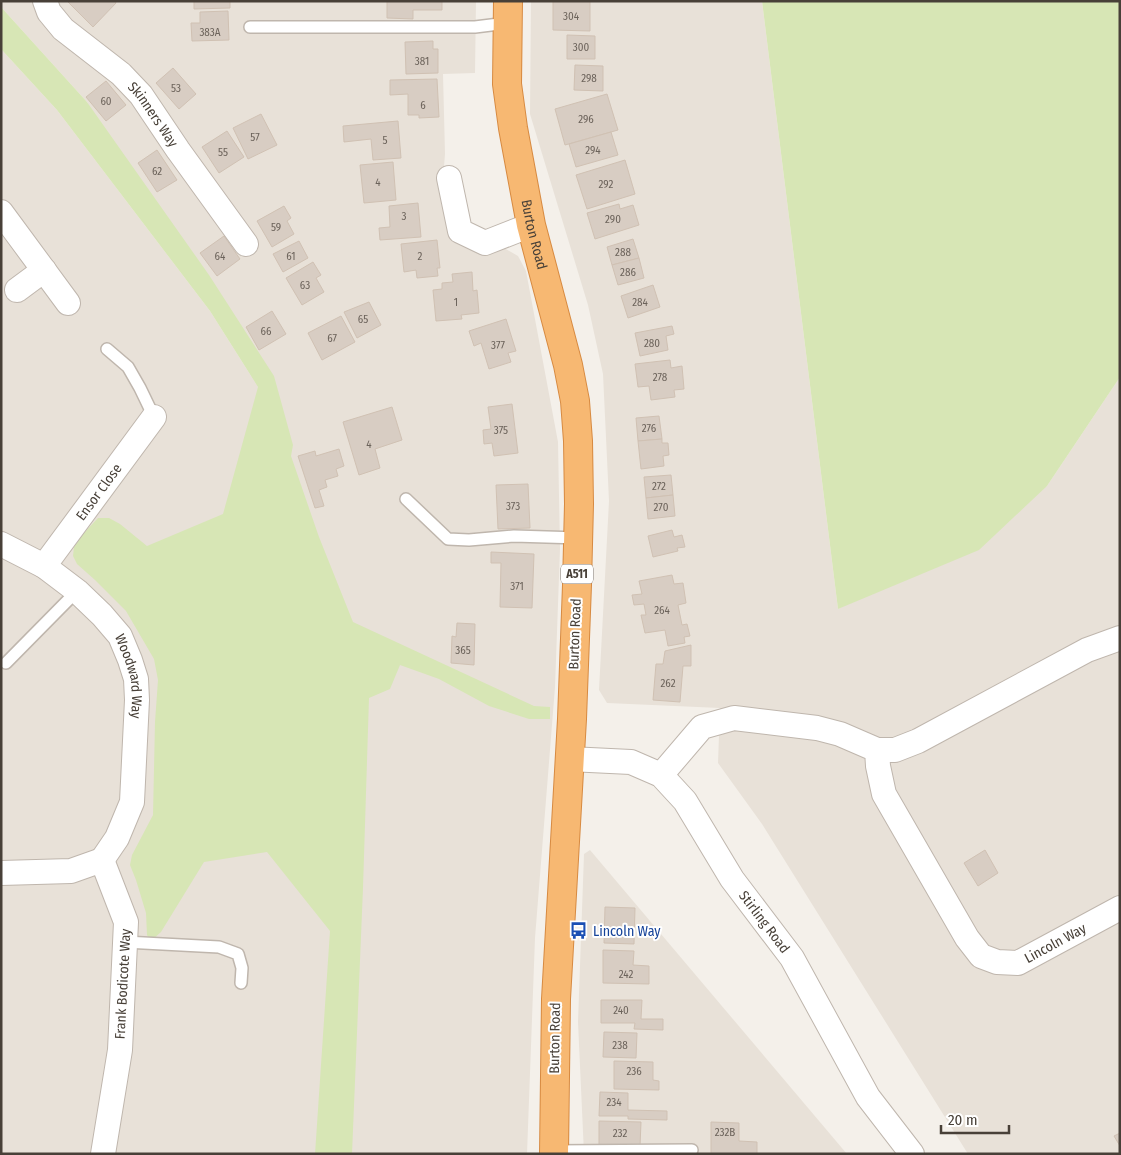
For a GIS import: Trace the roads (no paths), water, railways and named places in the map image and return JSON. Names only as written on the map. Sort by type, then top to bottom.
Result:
[{"type":"highway","name":"Burton Road","points":[[507,12],[508,93],[513,128],[531,225],[557,317],[575,402],[578,441],[579,538],[556,999],[554,1152]]},
{"type":"street","name":"Skinners Way","points":[[45,1],[48,12],[63,29],[121,74],[141,95],[246,244]]},
{"type":"street","points":[[449,178],[460,232],[485,243],[531,225]]},
{"type":"street","points":[[1,212],[68,303]]},
{"type":"street","points":[[17,290],[44,270]]},
{"type":"street","name":"Ensor Close","points":[[44,566],[154,417]]},
{"type":"street","name":"Woodward Way","points":[[1,544],[44,566],[76,591],[102,615],[120,636],[136,679],[138,700],[132,802],[117,838],[102,860]]},
{"type":"street","points":[[661,775],[702,727],[734,718],[818,728],[840,734],[877,750],[895,750],[918,741],[1087,650],[1120,638]]},
{"type":"street","name":"Lincoln Way","points":[[877,750],[878,766],[884,794],[962,930],[981,956],[997,962],[1018,963],[1120,908]]},
{"type":"street","name":"Stirling Road","points":[[568,758],[631,762],[661,775],[685,800],[732,879],[792,958],[868,1097],[912,1154]]},
{"type":"street","points":[[1,873],[71,871],[102,860]]},
{"type":"street","name":"Frank Bodicote Way","points":[[102,860],[126,922],[120,1050],[104,1153]]},
{"type":"lane","points":[[250,27],[475,28],[507,12]]},
{"type":"lane","points":[[107,349],[128,367],[154,417]]},
{"type":"lane","points":[[406,499],[448,539],[469,540],[514,536],[579,538]]},
{"type":"lane","points":[[6,663],[76,591]]},
{"type":"lane","points":[[125,942],[219,947],[232,951],[238,954],[242,968],[241,983]]},
{"type":"lane","points":[[554,1152],[692,1150]]},
{"type":"place","name":"Lincoln Way","points":[[579,931]]}]
